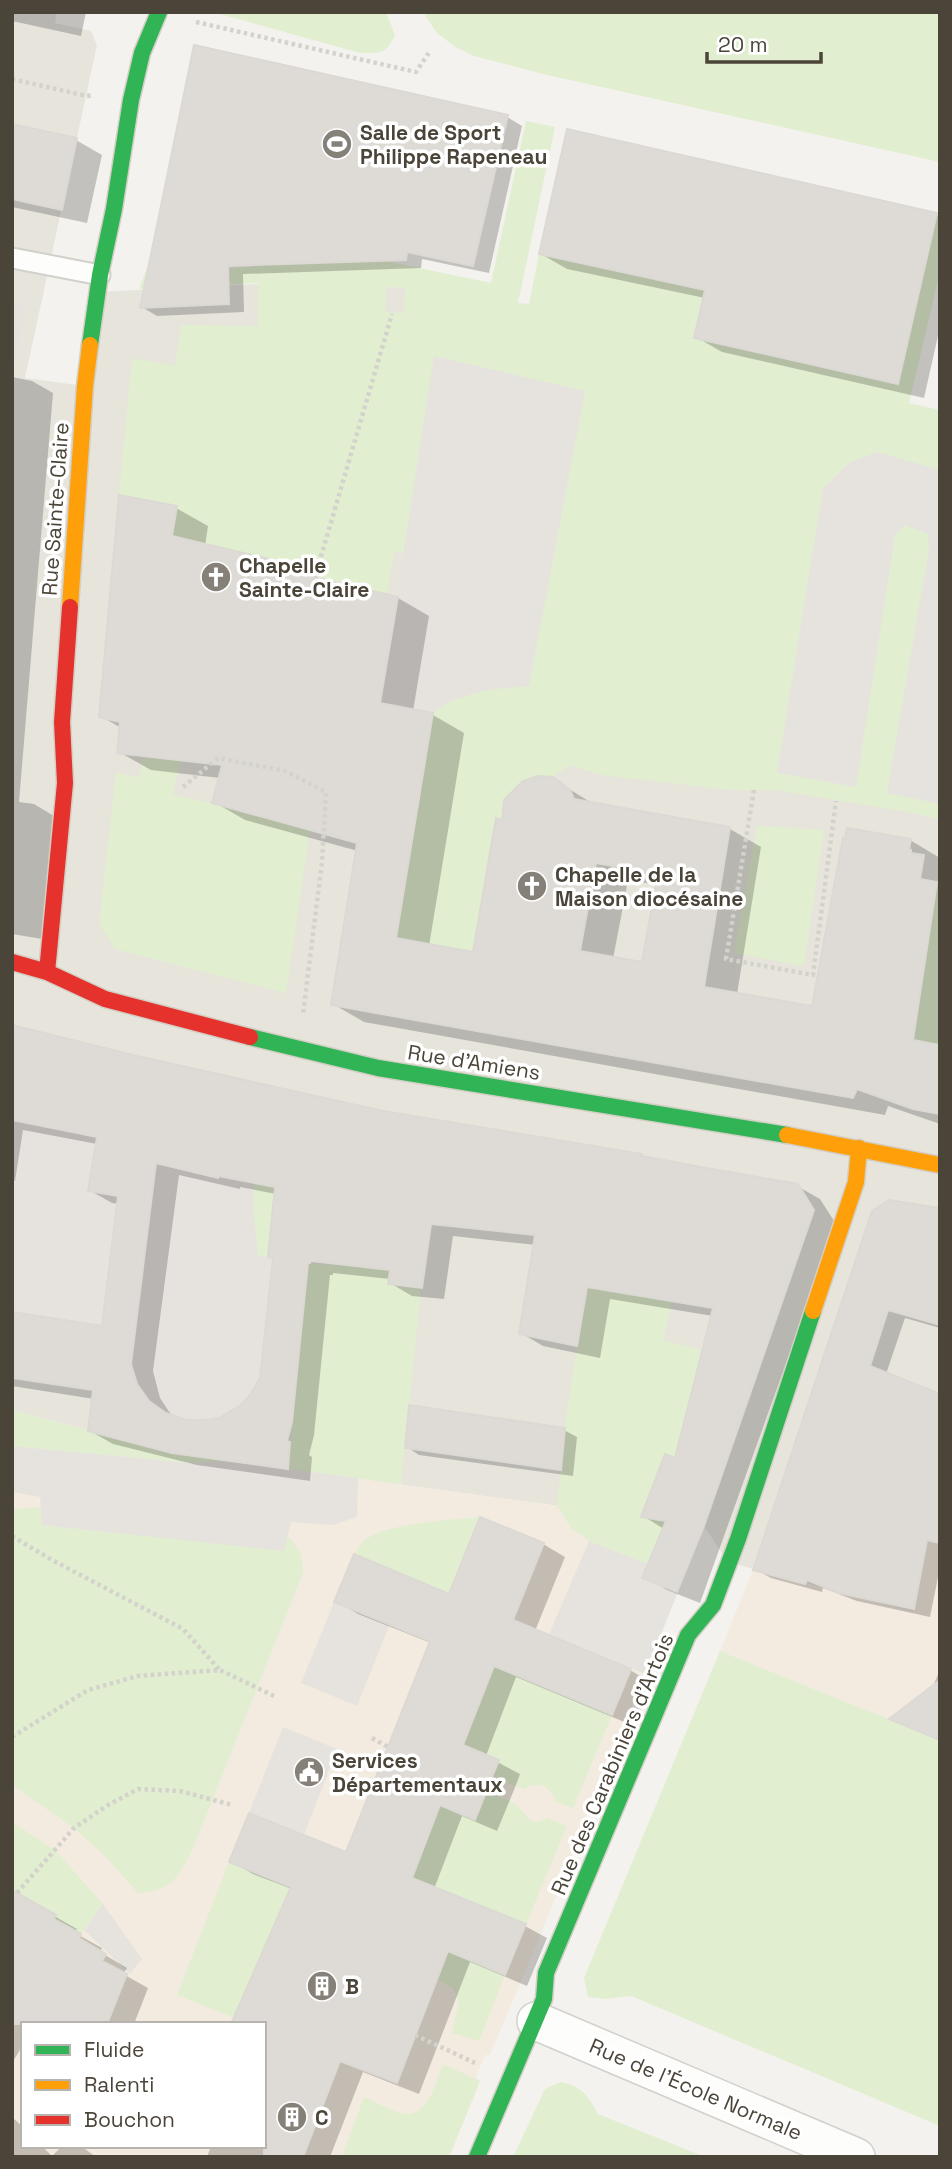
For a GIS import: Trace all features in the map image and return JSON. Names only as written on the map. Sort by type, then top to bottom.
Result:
[{"type":"street","points":[[142,53],[159,12]]},
{"type":"street","points":[[138,26],[142,53]]},
{"type":"street","name":"Rue Sainte-Claire","points":[[47,972],[65,783],[62,722],[85,386],[100,275],[142,53]]},
{"type":"street","name":"Rue d'Amiens","points":[[12,962],[47,972],[105,999],[378,1068],[859,1148],[940,1166]]},
{"type":"street","name":"Rue des Carabiniers d'Artois","points":[[477,2157],[536,2021],[544,1999],[546,1973],[688,1635],[713,1605],[738,1539],[856,1182],[859,1148]]},
{"type":"street","name":"Rue de l'École Normale","points":[[536,2021],[856,2157]]},
{"type":"lane","points":[[12,258],[100,275]]},
{"type":"path","points":[[193,21],[205,26],[416,72],[430,51]]},
{"type":"path","points":[[12,79],[87,96]]},
{"type":"path","points":[[315,578],[392,314]]},
{"type":"path","points":[[183,787],[218,758],[285,771],[326,792],[322,863],[297,1049]]},
{"type":"path","points":[[754,790],[726,959],[813,975],[836,801]]},
{"type":"path","points":[[12,1536],[183,1629],[220,1670],[274,1696]]},
{"type":"path","points":[[12,1737],[89,1690],[138,1676],[220,1670]]},
{"type":"path","points":[[372,1738],[388,1747]]},
{"type":"path","points":[[17,1893],[74,1828],[107,1805],[138,1789],[180,1791],[232,1805]]},
{"type":"path","points":[[415,2035],[481,2065]]},
{"type":"shaded area","points":[[12,12],[57,12],[55,23],[91,31],[97,45],[25,378],[85,386],[98,292],[298,282],[405,288],[529,305],[940,461],[940,1469],[913,1612],[728,1562],[704,1526],[172,1453],[12,1410]]},
{"type":"shaded area","points":[[12,302],[26,305],[15,368],[12,367]]},
{"type":"shaded area","points":[[434,356],[585,391],[529,686],[499,687],[475,693],[445,703],[433,713],[380,703]]},
{"type":"shaded area","points":[[877,452],[940,470],[940,804],[887,793],[929,549],[928,534],[905,525],[895,535],[856,787],[777,773],[823,488],[849,463]]},
{"type":"shaded area","points":[[12,1120],[107,1139],[93,1161],[88,1191],[118,1196],[126,1129],[160,1164],[217,1177],[223,1150],[254,1183],[253,1209],[258,1256],[273,1258],[260,1378],[241,1405],[219,1418],[186,1420],[166,1413],[149,1401],[137,1384],[131,1357],[149,1216],[116,1212],[101,1327],[12,1312]]},
{"type":"shaded area","name":"Services Départementaux","points":[[12,1410],[172,1453],[704,1526],[531,1958],[490,2055],[485,2055],[476,2078],[480,2081],[449,2157],[12,2157]]},
{"type":"shaded area","points":[[12,1446],[190,1463],[224,1461],[358,1478],[357,1517],[333,1525],[291,1522],[284,1551],[42,1525],[40,1497],[12,1492]]},
{"type":"shaded area","points":[[940,1469],[940,1740],[720,1651],[753,1570],[913,1612]]},
{"type":"shaded area","points":[[589,1541],[648,1564],[643,1578],[678,1592],[645,1674],[549,1634]]},
{"type":"shaded area","points":[[334,1602],[390,1624],[357,1706],[301,1683]]},
{"type":"shaded area","points":[[283,1727],[337,1749],[304,1835],[249,1813]]},
{"type":"shaded area","points":[[103,1904],[142,1959],[130,1974],[84,1930]]},
{"type":"green space","points":[[213,12],[386,12],[395,35],[382,52],[360,53]]},
{"type":"green space","points":[[423,12],[940,12],[940,162],[547,75],[474,56],[437,33]]},
{"type":"green space","points":[[526,121],[555,127],[518,303],[529,304],[539,254],[671,283],[699,158],[733,166],[695,338],[898,384],[937,213],[940,213],[940,272],[909,403],[940,410],[940,820],[914,813],[776,790],[730,790],[601,775],[569,765],[553,777],[538,776],[523,781],[504,802],[502,820],[496,818],[476,932],[478,953],[396,938],[433,713],[467,695],[529,686],[434,356],[405,554],[394,552],[387,594],[275,568],[172,536],[177,506],[119,495],[132,358],[175,366],[181,325],[258,326],[258,283],[139,289],[148,265],[185,272],[276,264],[370,261],[372,258],[491,283]],"holes":[[[386,287],[405,288],[404,313],[385,312]]]},
{"type":"green space","points":[[142,757],[180,761],[173,795],[310,830],[286,993],[115,949],[99,923],[116,773],[140,777]]},
{"type":"green space","points":[[757,826],[824,830],[804,966],[734,953]]},
{"type":"green space","points":[[937,882],[940,885],[940,1045],[882,1034],[917,1018]]},
{"type":"green space","points":[[254,1183],[275,1187],[268,1257],[258,1256],[253,1209]]},
{"type":"green space","points":[[308,1263],[390,1270],[388,1284],[421,1290],[401,1484],[288,1469]]},
{"type":"green space","points":[[587,1288],[672,1301],[663,1340],[719,1354],[692,1391],[681,1435],[697,1438],[687,1462],[665,1454],[641,1516],[666,1520],[648,1564],[589,1541],[571,1528],[557,1505],[567,1410]]},
{"type":"green space","points":[[12,1410],[172,1453],[224,1461],[190,1463],[12,1446]]},
{"type":"green space","points":[[41,1507],[270,1532],[290,1538],[301,1554],[303,1573],[192,1851],[172,1882],[158,1890],[138,1893],[104,1855],[74,1828],[12,1785],[12,1514],[15,1509]]},
{"type":"green space","points":[[480,1517],[449,1594],[354,1554],[366,1539],[391,1529]]},
{"type":"green space","points":[[720,1651],[940,1740],[940,2126],[631,1996],[605,1999],[588,1997],[584,1978]]},
{"type":"green space","points":[[494,1666],[612,1715],[573,1808],[556,1802],[551,1792],[543,1786],[534,1785],[524,1789],[492,1777],[498,1760],[463,1745]]},
{"type":"green space","points":[[486,1792],[514,1804],[530,1820],[537,1822],[548,1818],[567,1826],[526,1924],[412,1878],[440,1805],[475,1819]]},
{"type":"green space","points":[[12,1822],[55,1850],[103,1904],[81,1934],[12,1890]]},
{"type":"green space","points":[[229,1862],[312,1896],[274,1926],[236,2013],[247,2022],[177,1995]]},
{"type":"green space","points":[[406,1934],[505,1975],[479,2041],[452,2033],[459,2001],[453,1988],[399,1959]]},
{"type":"green space","points":[[443,2064],[480,2081],[449,2157],[342,2157],[364,2097],[401,2113],[413,2113],[426,2104]]},
{"type":"green space","points":[[561,2082],[584,2093],[598,2114],[705,2157],[513,2157],[545,2089]]},
{"type":"building","name":"Salle de Sport Philippe Rapeneau","points":[[194,45],[508,115],[473,266],[407,252],[406,260],[228,266],[229,304],[140,308]]},
{"type":"building","points":[[12,124],[77,138],[62,210],[12,199]]},
{"type":"building","points":[[567,129],[937,213],[898,384],[694,338],[705,290],[539,254]]},
{"type":"building","points":[[119,495],[177,506],[172,536],[277,561],[275,568],[398,597],[380,703],[433,713],[396,938],[473,952],[496,818],[502,820],[504,800],[523,781],[538,776],[553,777],[570,790],[574,799],[730,827],[704,987],[812,1006],[847,828],[911,839],[911,853],[924,855],[920,879],[937,882],[913,1040],[940,1045],[940,1114],[913,1109],[857,1089],[853,1098],[331,1005],[357,843],[212,803],[222,765],[117,753],[120,722],[99,717]],"holes":[[[596,863],[658,874],[642,962],[580,951]]]},
{"type":"building","points":[[12,1025],[383,1111],[642,1154],[798,1184],[814,1210],[704,1526],[677,1592],[642,1578],[666,1521],[641,1517],[665,1454],[675,1458],[713,1308],[587,1287],[577,1346],[519,1334],[535,1235],[431,1224],[422,1288],[388,1284],[390,1270],[311,1261],[308,1263],[292,1422],[287,1441],[290,1442],[288,1469],[172,1453],[88,1431],[93,1390],[12,1378],[12,1312],[102,1326],[118,1196],[88,1191],[97,1137],[12,1120]],"holes":[[[156,1163],[218,1178],[275,1187],[268,1257],[273,1258],[260,1378],[241,1405],[219,1418],[186,1420],[166,1413],[149,1401],[137,1384],[131,1364]]]},
{"type":"building","points":[[889,1200],[940,1208],[940,1325],[888,1310],[870,1366],[940,1394],[940,1543],[927,1540],[914,1609],[839,1593],[807,1580],[805,1584],[753,1570],[872,1211]]},
{"type":"building","points":[[409,1405],[565,1428],[561,1470],[405,1448]]},
{"type":"building","points":[[480,1517],[544,1543],[513,1620],[631,1669],[612,1715],[494,1666],[463,1745],[499,1760],[475,1820],[440,1805],[412,1878],[526,1924],[505,1975],[448,1951],[397,2083],[340,2061],[303,2157],[264,2157],[266,2022],[232,2022],[291,1887],[229,1862],[249,1813],[346,1852],[430,1641],[334,1602],[354,1554],[449,1594]]},
{"type":"building","points":[[940,1680],[940,1740],[889,1719]]},
{"type":"building","points":[[12,1890],[56,1915],[54,1919],[81,1934],[79,1938],[106,1954],[102,1961],[127,1974],[108,2022],[12,2024]]},
{"type":"traffic: fast","points":[[90,345],[131,100],[142,53],[159,12]]},
{"type":"traffic: fast","points":[[250,1037],[378,1068],[787,1135]]},
{"type":"traffic: fast","points":[[477,2157],[544,1999],[546,1973],[688,1635],[713,1605],[738,1539],[813,1311]]},
{"type":"traffic: slow","points":[[70,607],[90,345]]},
{"type":"traffic: slow","points":[[787,1135],[940,1165]]},
{"type":"traffic: slow","points":[[813,1311],[856,1182],[859,1148]]},
{"type":"traffic: jam","points":[[47,972],[65,783],[62,722],[70,607]]},
{"type":"traffic: jam","points":[[12,962],[47,972],[105,999],[250,1037]]},
{"type":"place","name":"Salle de Sport Philippe Rapeneau","points":[[337,144]]},
{"type":"place","name":"Chapelle Sainte-Claire","points":[[216,577]]},
{"type":"place","name":"Chapelle de la Maison diocésaine","points":[[532,886]]},
{"type":"place","name":"Services Départementaux","points":[[309,1772]]},
{"type":"place","name":"B","points":[[322,1986]]},
{"type":"place","name":"C","points":[[292,2117]]}]
